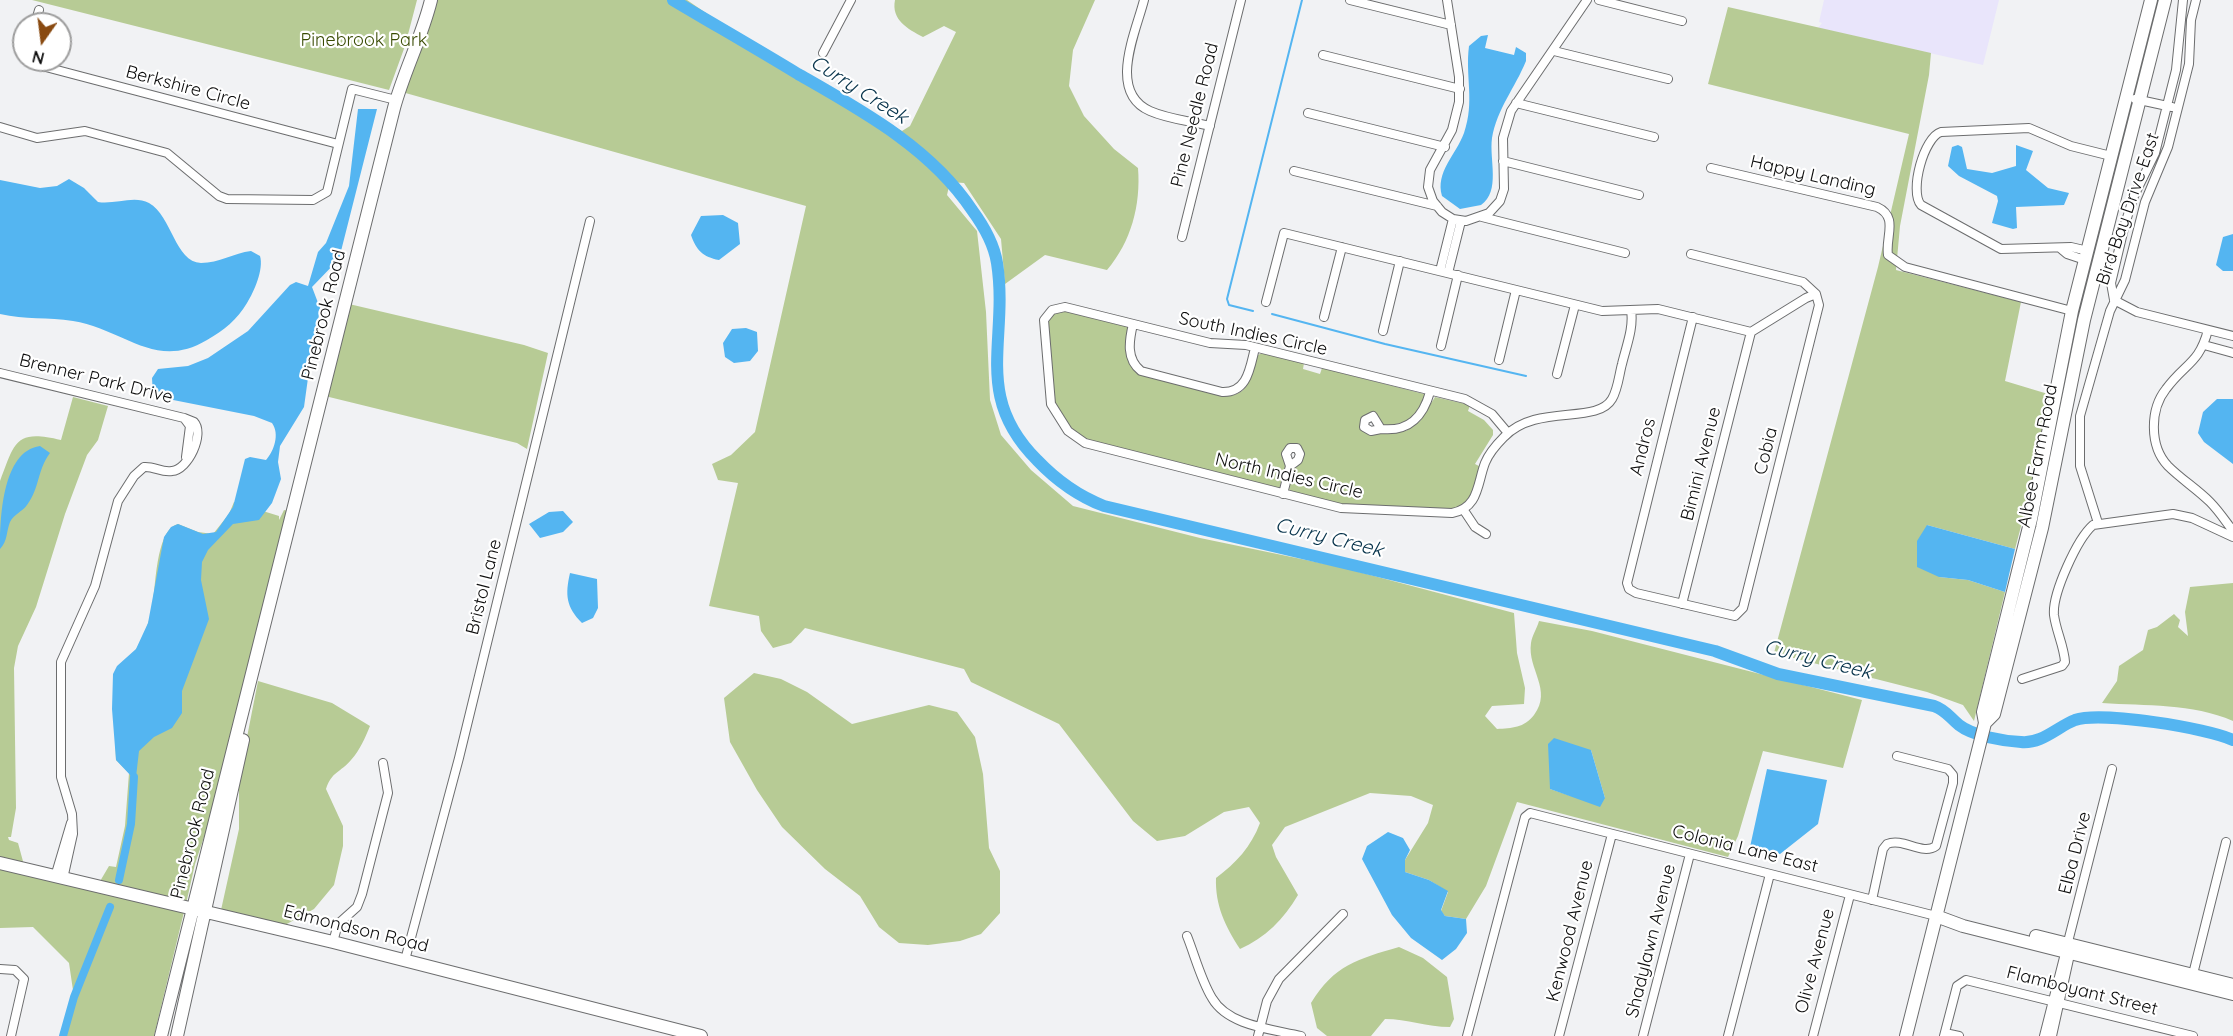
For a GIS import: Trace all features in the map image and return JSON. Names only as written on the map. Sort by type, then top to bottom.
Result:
[{"type":"street","name":"Pinebrook Road","points":[[161,1036],[396,100],[405,69],[424,27],[431,0]]},
{"type":"street","points":[[823,53],[851,0]]},
{"type":"street","points":[[1144,0],[1127,71],[1131,94],[1149,110],[1210,126]]},
{"type":"street","name":"Pine Needle Road","points":[[1182,237],[1241,0]]},
{"type":"street","points":[[1350,0],[1451,25]]},
{"type":"street","points":[[1437,206],[1429,191],[1428,180],[1433,165],[1456,120],[1460,89],[1447,0]]},
{"type":"street","points":[[1482,217],[1493,211],[1501,198],[1505,129],[1516,103],[1587,0]]},
{"type":"street","points":[[1599,0],[1682,21]]},
{"type":"street","name":"Albee Farm Road","points":[[1906,1036],[1978,757],[1985,723],[1983,712],[2031,519],[2072,310],[2151,0]]},
{"type":"street","name":"Albee Farm Road","points":[[1985,723],[1994,714],[2017,627],[2050,493],[2084,320],[2165,0]]},
{"type":"street","name":"Bird Bay Drive East","points":[[2114,300],[2111,283],[2126,224],[2134,196],[2155,153],[2177,63],[2183,0]]},
{"type":"street","name":"Bird Bay Drive East","points":[[2114,300],[2125,280],[2145,202],[2165,156],[2178,109],[2189,64],[2191,20],[2196,0]]},
{"type":"street","points":[[1554,51],[1668,79]]},
{"type":"street","points":[[1323,55],[1460,89]]},
{"type":"street","name":"Berkshire Circle","points":[[61,72],[338,144]]},
{"type":"street","points":[[0,127],[37,138],[85,131],[167,153],[219,196],[230,200],[311,200],[321,198],[327,190],[352,89],[396,100]]},
{"type":"street","points":[[2126,97],[2178,109]]},
{"type":"street","points":[[1516,103],[1654,137]]},
{"type":"street","points":[[1308,113],[1444,147]]},
{"type":"street","points":[[2086,255],[2071,247],[2001,249],[1921,205],[1916,189],[1930,139],[1941,132],[2029,128],[2071,146],[2111,156]]},
{"type":"street","points":[[1503,161],[1639,195]]},
{"type":"street","name":"Happy Landing","points":[[1711,168],[1877,207],[1886,214],[1890,223],[1888,255],[1905,267],[2072,310]]},
{"type":"street","points":[[1294,171],[1437,206],[1457,220],[1482,217],[1625,253]]},
{"type":"street","points":[[1444,272],[1457,220]]},
{"type":"street","name":"Bristol Lane","points":[[405,960],[478,679],[590,221]]},
{"type":"street","points":[[1266,302],[1284,233],[1575,305],[1610,312],[1651,308],[1751,332],[1816,294],[1808,285],[1798,280],[1691,254]]},
{"type":"street","points":[[1324,317],[1342,247]]},
{"type":"street","points":[[1383,331],[1400,261]]},
{"type":"street","points":[[1441,346],[1458,275]]},
{"type":"street","points":[[2067,404],[2061,403],[2060,398],[2080,300],[2081,279]]},
{"type":"street","points":[[1499,360],[1516,290]]},
{"type":"street","name":"Cobia","points":[[1682,604],[1732,616],[1738,615],[1743,608],[1818,309],[1816,294]]},
{"type":"street","points":[[2098,523],[2080,466],[2078,428],[2114,300],[2137,312],[2233,336]]},
{"type":"street","points":[[1557,374],[1575,305]]},
{"type":"street","name":"South Indies Circle","points":[[1052,310],[1065,307],[1210,343],[1255,348],[1479,405],[1492,414],[1508,433]]},
{"type":"street","name":"North Indies Circle","points":[[1052,310],[1044,325],[1048,395],[1058,418],[1073,435],[1098,448],[1283,494],[1362,511],[1452,513],[1463,509]]},
{"type":"street","points":[[1486,534],[1475,526],[1463,509],[1477,493],[1488,457],[1508,433],[1539,417],[1597,411],[1610,403],[1615,392],[1632,324],[1631,310]]},
{"type":"street","name":"Andros","points":[[1682,604],[1636,593],[1627,585],[1693,317]]},
{"type":"street","points":[[1133,324],[1130,352],[1137,368],[1150,375],[1222,392],[1235,390],[1245,381],[1255,348]]},
{"type":"street","points":[[2208,330],[2200,354],[2162,394],[2155,413],[2155,437],[2159,452],[2167,465],[2211,503],[2233,531]]},
{"type":"street","name":"Bimini Avenue","points":[[1682,604],[1751,332]]},
{"type":"street","points":[[2204,345],[2233,353]]},
{"type":"street","name":"Brenner Park Drive","points":[[0,373],[184,418],[196,424],[198,432],[186,460],[174,471],[142,468],[123,490],[95,586],[63,656],[60,675],[61,777],[72,820],[73,840],[59,878]]},
{"type":"street","points":[[1381,429],[1396,429],[1412,424],[1425,410],[1430,392]]},
{"type":"street","points":[[1283,494],[1290,466]]},
{"type":"street","points":[[2022,679],[2062,666],[2065,662],[2055,618],[2056,596],[2082,539],[2098,523],[2173,514],[2192,519],[2233,537]]},
{"type":"street","name":"Pinebrook Road","points":[[177,1036],[250,706],[260,641]]},
{"type":"street","points":[[1872,900],[1885,845],[1894,841],[1928,849],[1938,843],[1953,783],[1953,776],[1948,769],[1897,756]]},
{"type":"street","points":[[333,942],[338,924],[357,907],[362,894],[387,793],[383,762]]},
{"type":"street","name":"Elba Drive","points":[[2056,1002],[2112,769]]},
{"type":"street","name":"Colonia Lane East","points":[[1467,1036],[1524,817],[1530,813],[1951,920],[1966,920],[2069,950],[2192,979],[2233,985]]},
{"type":"street","name":"Kenwood Avenue","points":[[1559,1036],[1612,834]]},
{"type":"street","points":[[2192,979],[2226,842]]},
{"type":"street","name":"Shadylawn Avenue","points":[[1643,1036],[1690,854]]},
{"type":"street","name":"Edmondson Road","points":[[0,863],[333,942],[701,1036]]},
{"type":"street","points":[[1728,1036],[1770,874]]},
{"type":"street","name":"Olive Avenue","points":[[1813,1036],[1850,895]]},
{"type":"street","points":[[1258,1036],[1267,1001],[1279,979],[1343,915]]},
{"type":"street","points":[[1187,936],[1215,1003],[1235,1018],[1301,1036]]},
{"type":"street","points":[[0,969],[15,970],[24,979],[11,1036]]},
{"type":"street","name":"Colonia Lane East","points":[[2192,979],[2233,994]]},
{"type":"street","name":"Flamboyant Street","points":[[1945,1034],[1957,986],[1962,981],[2193,1036]]},
{"type":"street","points":[[2044,1036],[2056,1002]]},
{"type":"street","points":[[2052,1036],[2056,1002]]},
{"type":"street","points":[[1945,1034],[1959,1036]]},
{"type":"shaded area","points":[[1824,0],[1999,0],[1983,65],[1818,28],[1822,23],[1819,22]]},
{"type":"green space","name":"Pinebrook Park","points":[[32,0],[417,0],[405,46],[389,90]]},
{"type":"green space","points":[[435,0],[687,0],[735,33],[902,131],[910,126],[956,32],[944,26],[923,37],[906,27],[898,18],[894,7],[895,0],[1095,0],[1073,50],[1069,86],[1084,116],[1114,149],[1138,168],[1139,182],[1133,222],[1122,247],[1107,270],[1045,255],[1005,284],[1001,239],[964,183],[950,182],[947,195],[977,231],[986,312],[990,400],[1001,435],[1031,470],[1073,506],[1200,538],[1340,567],[1514,613],[1517,653],[1525,688],[1524,704],[1492,706],[1485,716],[1497,729],[1522,725],[1534,715],[1539,706],[1540,688],[1531,653],[1532,640],[1539,621],[1592,631],[1862,700],[1843,768],[1763,751],[1738,836],[1728,857],[1517,802],[1486,886],[1466,919],[1445,916],[1441,911],[1448,892],[1429,880],[1405,872],[1405,860],[1428,823],[1433,805],[1411,796],[1370,793],[1285,827],[1272,845],[1276,857],[1298,895],[1273,927],[1240,949],[1222,915],[1217,897],[1216,878],[1242,854],[1256,832],[1260,823],[1249,807],[1224,812],[1185,836],[1157,841],[1133,821],[1059,724],[971,682],[964,669],[805,628],[791,643],[773,648],[761,631],[759,616],[709,606],[738,483],[718,480],[712,464],[731,455],[755,432],[806,206],[402,92]],"holes":[[[1591,750],[1605,798],[1571,796],[1550,789]]]},
{"type":"green space","points":[[1728,7],[1931,53],[1929,75],[1900,226],[1896,270],[2021,302],[2005,381],[2048,394],[2038,462],[2015,549],[1927,525],[1939,577],[1968,580],[2005,592],[1974,721],[1963,705],[1927,692],[1774,653],[1878,267],[1909,134],[1708,84]]},
{"type":"green space","points":[[349,304],[524,345],[548,353],[527,449],[517,443],[325,396]]},
{"type":"green space","points":[[1063,310],[1128,327],[1139,373],[1217,395],[1228,396],[1242,391],[1250,380],[1258,355],[1262,353],[1304,363],[1303,369],[1320,374],[1322,368],[1424,394],[1421,409],[1412,418],[1398,424],[1384,426],[1368,414],[1364,417],[1363,429],[1406,431],[1420,421],[1435,397],[1470,405],[1468,411],[1484,420],[1493,430],[1493,435],[1475,464],[1481,467],[1476,487],[1466,501],[1454,510],[1352,507],[1289,491],[1293,467],[1299,461],[1293,445],[1279,489],[1097,445],[1074,433],[1053,400],[1048,324],[1052,315]]},
{"type":"green space","points":[[73,397],[108,406],[98,440],[87,455],[65,514],[36,607],[18,646],[14,668],[16,808],[11,837],[8,837],[9,840],[18,843],[24,865],[0,859],[0,481],[9,457],[19,442],[34,436],[61,440]]},
{"type":"green space","points":[[234,502],[279,516],[279,520],[284,510],[289,511],[214,807],[195,864],[186,904],[99,883],[109,866],[116,867],[125,826],[129,773],[116,760],[113,679],[116,669],[132,655],[145,631],[152,609],[161,548],[170,529],[178,524],[198,532],[213,534],[229,514]]},
{"type":"green space","points":[[2233,583],[2233,721],[2185,708],[2102,703],[2117,681],[2119,666],[2143,650],[2148,630],[2157,627],[2174,614],[2180,620],[2178,627],[2188,636],[2185,612],[2190,587]]},
{"type":"green space","points":[[754,673],[781,679],[807,692],[852,724],[929,705],[957,712],[975,737],[983,774],[989,848],[1000,871],[1000,913],[981,934],[960,941],[928,945],[899,943],[879,927],[860,896],[825,869],[782,827],[757,790],[730,742],[724,698]]},
{"type":"green space","points":[[258,681],[332,703],[370,726],[357,752],[334,775],[326,789],[343,826],[343,846],[334,885],[314,909],[285,925],[221,910],[239,829],[239,778]]},
{"type":"green space","points":[[0,867],[184,912],[154,1036],[63,1036],[74,997],[69,963],[33,927],[0,928]]},
{"type":"green space","points":[[1399,947],[1423,958],[1447,977],[1454,1019],[1450,1027],[1385,1019],[1371,1036],[1327,1036],[1317,1028],[1311,1003],[1329,980],[1348,965]]},
{"type":"water","points":[[1488,35],[1485,48],[1514,55],[1516,47],[1526,53],[1526,61],[1494,127],[1491,147],[1493,174],[1491,192],[1481,205],[1460,209],[1442,196],[1441,179],[1464,133],[1467,121],[1469,46],[1481,36]]},
{"type":"water","points":[[358,109],[377,109],[339,259],[312,287],[320,308],[315,340],[306,366],[308,378],[304,407],[280,446],[278,462],[281,479],[272,503],[259,520],[233,524],[208,550],[202,562],[201,580],[209,619],[182,691],[182,713],[172,728],[154,737],[139,751],[136,777],[132,777],[116,760],[112,709],[113,674],[117,666],[136,649],[148,623],[164,537],[171,527],[178,524],[203,534],[216,532],[233,507],[245,459],[250,457],[266,460],[274,447],[276,437],[272,423],[254,416],[153,396],[152,378],[158,369],[188,366],[208,358],[248,331],[290,285],[296,282],[308,286],[318,252],[326,243],[349,186]]},
{"type":"water","points":[[1958,145],[1962,147],[1967,169],[1992,173],[2016,166],[2016,145],[2033,151],[2026,170],[2048,188],[2069,193],[2064,205],[2016,207],[2017,228],[2013,229],[1992,223],[1998,201],[1997,196],[1959,176],[1948,166],[1952,147]]},
{"type":"water","points":[[69,179],[84,188],[98,202],[137,200],[149,203],[157,209],[179,247],[192,261],[208,263],[251,251],[260,256],[261,267],[258,280],[239,315],[207,340],[188,348],[171,351],[155,350],[91,325],[73,321],[0,314],[0,180],[40,188],[57,186]]},
{"type":"water","points":[[723,215],[738,223],[740,244],[719,260],[701,252],[691,235],[701,216]]},
{"type":"water","points":[[2233,234],[2233,271],[2223,271],[2216,265],[2223,237]]},
{"type":"water","points":[[746,328],[757,332],[758,351],[750,361],[734,363],[725,357],[723,343],[732,329]]},
{"type":"water","points":[[2217,399],[2233,399],[2233,464],[2204,442],[2198,433],[2203,412]]},
{"type":"water","points":[[40,446],[50,453],[31,499],[12,519],[0,549],[3,505],[11,473],[18,460],[27,451]]},
{"type":"water","points":[[563,511],[573,522],[563,532],[540,538],[529,524],[549,512]]},
{"type":"water","points":[[1927,525],[2015,549],[2005,592],[1968,580],[1939,577],[1917,567],[1917,541]]},
{"type":"water","points":[[570,573],[597,579],[598,608],[593,618],[582,623],[573,612],[568,600]]},
{"type":"water","points":[[1554,738],[1591,750],[1605,798],[1600,807],[1550,789],[1548,744]]},
{"type":"water","points":[[1767,769],[1827,780],[1818,824],[1780,854],[1750,847]]},
{"type":"water","points":[[1388,832],[1403,838],[1410,850],[1405,860],[1405,872],[1429,880],[1448,891],[1441,910],[1445,916],[1466,919],[1467,933],[1456,949],[1442,960],[1411,938],[1392,915],[1362,859],[1367,846]]},
{"type":"waterway","name":"Curry Creek","points":[[673,0],[893,132],[916,149],[955,188],[984,228],[996,256],[999,291],[997,366],[999,389],[1005,413],[1017,436],[1037,460],[1068,487],[1094,502],[1715,651],[1778,674],[1934,706],[1965,729],[1997,739],[2029,742],[2043,738],[2075,720],[2107,718],[2179,726],[2233,740]]},
{"type":"waterway","points":[[1253,311],[1229,305],[1227,299],[1302,0]]},
{"type":"waterway","points":[[1272,314],[1385,344],[1526,376]]},
{"type":"waterway","points":[[119,880],[131,824],[134,777]]},
{"type":"waterway","points":[[63,1036],[74,997],[110,907]]}]
